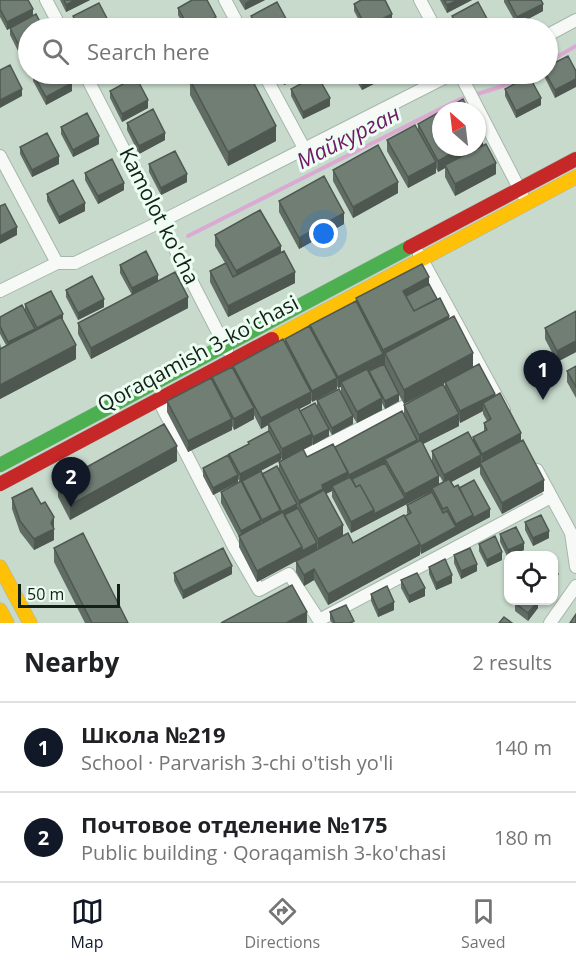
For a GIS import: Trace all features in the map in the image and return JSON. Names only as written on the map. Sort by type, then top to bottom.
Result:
[{"type":"main road","name":"Qoraqamish 3-ko'chasi","points":[[0,465],[576,159]]},
{"type":"main road","name":"Qoraqamish 3-ko'chasi","points":[[0,484],[576,177]]},
{"type":"main road","points":[[0,567],[30,623]]},
{"type":"main road","points":[[0,610],[7,623]]},
{"type":"street","points":[[46,0],[56,18]]},
{"type":"street","points":[[225,0],[235,18]]},
{"type":"street","points":[[420,0],[430,18]]},
{"type":"street","points":[[558,30],[576,20]]},
{"type":"street","name":"Kamolot ko'cha","points":[[90,84],[177,249],[231,360]]},
{"type":"street","points":[[269,84],[304,148]]},
{"type":"street","points":[[0,291],[57,263],[75,262],[164,225],[304,148],[443,84]]},
{"type":"street","points":[[466,84],[526,204]]},
{"type":"street","points":[[0,156],[57,263]]},
{"type":"street","points":[[414,245],[475,369],[508,417]]},
{"type":"street","points":[[276,470],[431,392]]},
{"type":"street","points":[[158,399],[214,499],[259,590],[289,574],[320,621],[551,497]]},
{"type":"street","points":[[530,457],[571,533],[576,567]]},
{"type":"street","points":[[550,623],[576,589]]},
{"type":"building","points":[[0,0],[28,0],[33,9],[7,22],[0,9]]},
{"type":"building","points":[[64,0],[75,0],[66,5]]},
{"type":"building","points":[[192,0],[207,0],[216,17],[184,18],[178,8]]},
{"type":"building","points":[[361,0],[385,0],[392,14],[384,18],[361,18],[354,4]]},
{"type":"building","points":[[444,0],[458,0],[447,5]]},
{"type":"building","points":[[508,0],[541,0],[543,4],[517,17]]},
{"type":"building","points":[[277,2],[286,18],[252,18],[251,16]]},
{"type":"building","points":[[478,2],[487,18],[453,18],[452,16]]},
{"type":"building","points":[[99,3],[107,18],[74,18],[73,16]]},
{"type":"building","points":[[18,24],[18,43],[10,28]]},
{"type":"building","points":[[568,56],[576,71],[576,79],[555,90],[552,84],[558,84],[558,61]]},
{"type":"building","points":[[10,65],[22,89],[0,100],[0,70]]},
{"type":"building","points":[[39,84],[70,84],[46,97]]},
{"type":"building","points":[[123,84],[140,84],[148,100],[122,114],[110,91]]},
{"type":"building","points":[[192,84],[254,84],[276,126],[228,152]]},
{"type":"building","points":[[300,84],[322,84],[330,98],[303,112],[291,89]]},
{"type":"building","points":[[514,84],[533,84],[541,98],[516,111],[505,89]]},
{"type":"building","points":[[153,109],[165,133],[139,146],[127,123]]},
{"type":"building","points":[[87,113],[99,136],[73,150],[61,127]]},
{"type":"building","points":[[432,116],[432,150],[418,124]]},
{"type":"building","points":[[415,125],[436,162],[408,177],[387,140]]},
{"type":"building","points":[[47,133],[59,156],[32,170],[20,147]]},
{"type":"building","points":[[486,144],[496,163],[455,184],[445,165],[463,156],[486,156]]},
{"type":"building","points":[[378,145],[398,182],[353,207],[333,170]]},
{"type":"building","points":[[175,151],[187,174],[161,188],[149,164]]},
{"type":"building","points":[[435,156],[447,156],[438,161]]},
{"type":"building","points":[[112,159],[124,183],[98,196],[85,173]]},
{"type":"building","points":[[324,176],[344,213],[299,238],[279,201]]},
{"type":"building","points":[[73,180],[85,203],[59,217],[47,194]]},
{"type":"building","points":[[5,204],[17,227],[0,236],[0,206]]},
{"type":"building","points":[[260,210],[281,246],[236,271],[215,235]]},
{"type":"building","points":[[146,251],[158,275],[132,288],[120,265]]},
{"type":"building","points":[[284,251],[295,272],[228,306],[210,271],[226,263],[233,277]]},
{"type":"building","points":[[422,264],[429,277],[403,291],[414,311],[440,298],[449,316],[383,350],[356,298]]},
{"type":"building","points":[[175,272],[188,297],[91,348],[78,323]]},
{"type":"building","points":[[92,276],[104,299],[78,313],[66,290]]},
{"type":"building","points":[[429,284],[437,299],[414,311],[406,296]]},
{"type":"building","points":[[51,291],[63,314],[37,328],[25,304]]},
{"type":"building","points":[[356,301],[383,354],[338,377],[310,325]]},
{"type":"building","points":[[22,305],[35,329],[8,342],[0,326],[0,317]]},
{"type":"building","points":[[576,311],[576,341],[557,351],[545,328]]},
{"type":"building","points":[[454,316],[473,353],[404,390],[385,353]]},
{"type":"building","points":[[61,317],[76,345],[0,385],[0,349]]},
{"type":"building","points":[[309,326],[337,378],[312,391],[285,339]]},
{"type":"building","points":[[283,339],[311,392],[261,418],[233,366]]},
{"type":"building","points":[[384,364],[399,394],[385,401],[369,371]]},
{"type":"building","points":[[479,364],[495,394],[460,411],[445,382]]},
{"type":"building","points":[[576,366],[576,387],[567,371]]},
{"type":"building","points":[[232,367],[254,408],[234,419],[212,377]]},
{"type":"building","points":[[367,369],[382,398],[357,412],[341,382]]},
{"type":"building","points":[[211,378],[232,419],[188,441],[167,401]]},
{"type":"building","points":[[443,384],[459,414],[419,435],[404,405]]},
{"type":"building","points":[[339,389],[353,416],[332,428],[317,400]]},
{"type":"building","points":[[500,393],[521,433],[482,454],[473,437],[487,430],[484,423],[491,419],[483,403]]},
{"type":"building","points":[[315,403],[329,429],[313,437],[300,411]]},
{"type":"building","points":[[298,407],[312,434],[282,449],[268,423]]},
{"type":"building","points":[[402,411],[417,440],[349,475],[335,447]]},
{"type":"building","points":[[164,424],[177,446],[70,505],[58,483]]},
{"type":"building","points":[[269,431],[281,453],[240,474],[229,454]]},
{"type":"building","points":[[468,432],[481,455],[444,475],[432,451]]},
{"type":"building","points":[[421,440],[439,476],[405,494],[385,459]]},
{"type":"building","points":[[523,440],[544,480],[502,503],[480,463]]},
{"type":"building","points":[[333,444],[348,472],[322,485],[323,489],[299,501],[279,462],[303,449],[307,457]]},
{"type":"building","points":[[228,455],[238,475],[213,488],[203,468]]},
{"type":"building","points":[[385,463],[405,498],[374,514],[360,485],[356,487],[352,479]]},
{"type":"building","points":[[277,466],[297,504],[281,512],[262,474]]},
{"type":"building","points":[[261,471],[281,510],[262,520],[242,481]]},
{"type":"building","points":[[350,477],[356,487],[360,485],[374,510],[351,522],[332,486]]},
{"type":"building","points":[[449,479],[454,487],[458,485],[473,515],[456,524],[447,507],[443,509],[432,488]]},
{"type":"building","points":[[474,480],[490,509],[473,518],[459,488]]},
{"type":"building","points":[[241,481],[261,520],[241,531],[221,492]]},
{"type":"building","points":[[32,488],[41,504],[45,502],[54,517],[51,523],[54,529],[34,539],[20,521],[12,498]]},
{"type":"building","points":[[324,490],[343,525],[318,539],[299,504]]},
{"type":"building","points":[[432,492],[443,513],[447,511],[456,527],[421,546],[405,516],[411,513],[407,505]]},
{"type":"building","points":[[298,508],[317,543],[302,551],[284,515]]},
{"type":"building","points":[[283,512],[302,547],[257,571],[239,536]]},
{"type":"building","points":[[404,515],[420,544],[328,594],[314,569],[304,575],[296,561],[348,533],[353,543]]},
{"type":"building","points":[[541,515],[549,531],[533,538],[525,522]]},
{"type":"building","points":[[516,527],[524,543],[508,550],[500,534]]},
{"type":"building","points":[[83,533],[128,623],[92,623],[54,548]]},
{"type":"building","points":[[495,536],[502,552],[487,560],[479,544]]},
{"type":"building","points":[[223,548],[232,566],[183,591],[174,573]]},
{"type":"building","points":[[470,548],[477,564],[461,571],[454,555]]},
{"type":"building","points":[[445,559],[452,575],[436,583],[429,567]]},
{"type":"building","points":[[417,573],[425,588],[409,596],[401,580]]},
{"type":"building","points":[[292,585],[307,612],[286,623],[221,623]]},
{"type":"building","points":[[387,586],[394,602],[378,610],[371,594]]},
{"type":"building","points":[[346,605],[354,621],[335,623],[330,612]]},
{"type":"building","points":[[518,605],[535,605],[528,613]]},
{"type":"building","points":[[576,614],[576,623],[570,623]]},
{"type":"building","points":[[504,617],[512,623],[499,623]]},
{"type":"waterway","name":"Майкурган","points":[[558,56],[576,46]]},
{"type":"waterway","name":"Майкурган","points":[[188,236],[458,100],[507,84]]},
{"type":"traffic: fast","points":[[0,465],[410,247]]},
{"type":"traffic: slow","points":[[272,339],[576,177]]},
{"type":"traffic: slow","points":[[0,567],[30,623]]},
{"type":"traffic: slow","points":[[0,610],[7,623]]},
{"type":"traffic: jam","points":[[410,247],[576,159]]},
{"type":"traffic: jam","points":[[0,484],[272,339]]},
{"type":"place","name":"Школа №219","points":[[543,400]]},
{"type":"place","name":"Почтовое отделение №175","points":[[71,507]]}]
